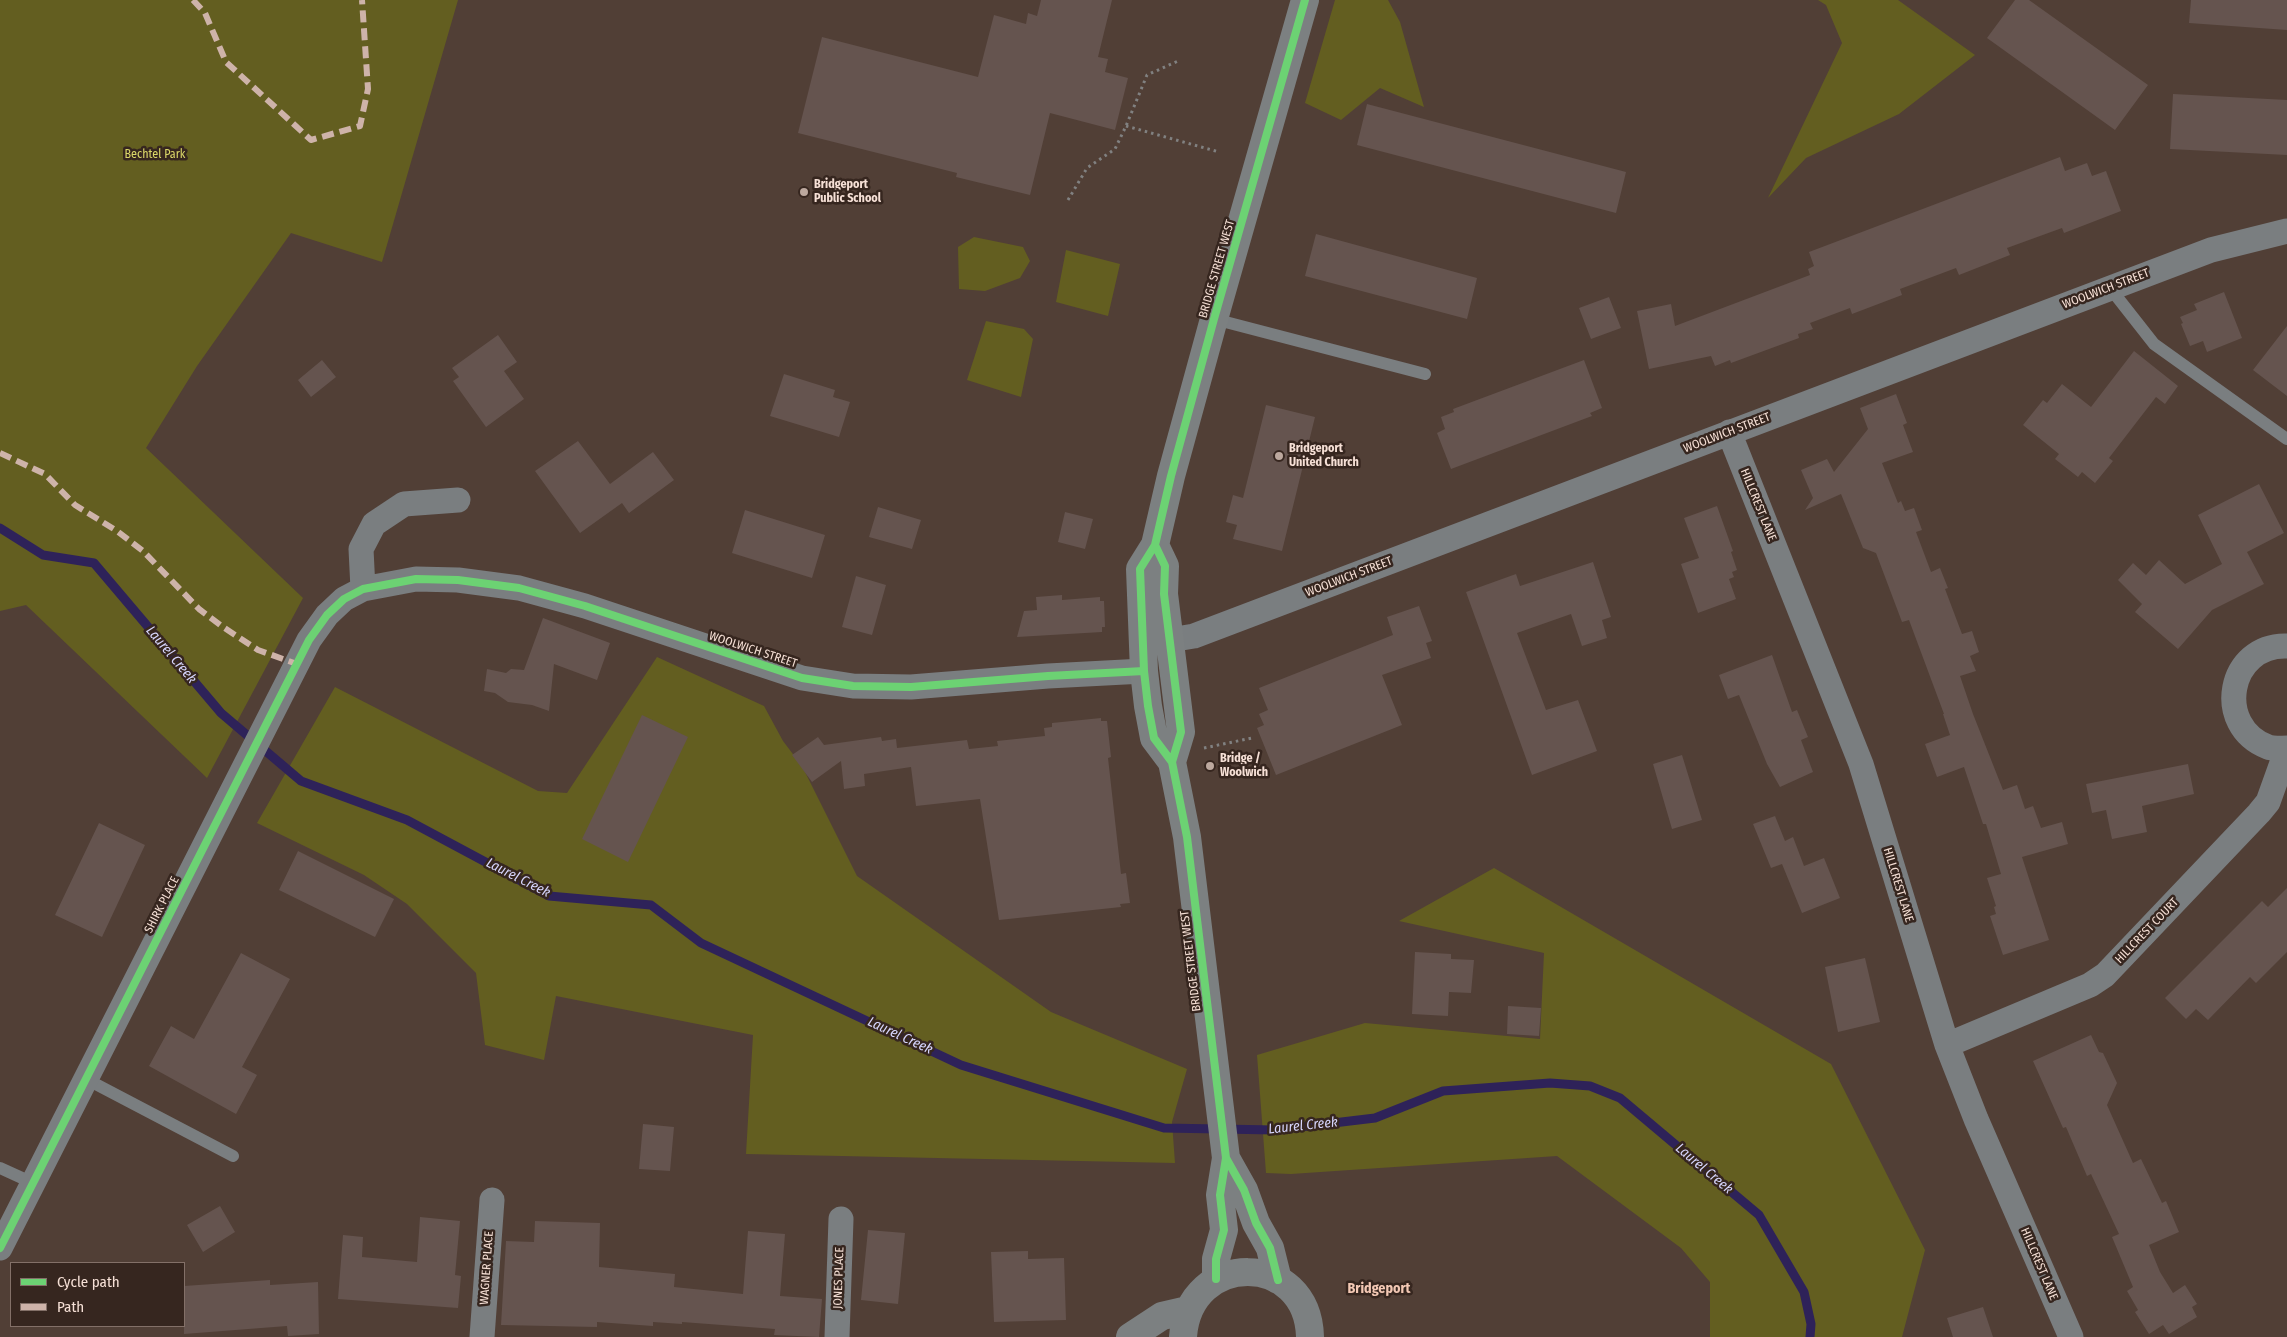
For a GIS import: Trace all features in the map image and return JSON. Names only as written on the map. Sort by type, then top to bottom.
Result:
[{"type":"main road","name":"BRIDGE STREET WEST","points":[[1216,1279],[1216,1260],[1224,1230],[1220,1195],[1226,1158],[1187,837],[1172,762],[1154,738],[1144,670],[1140,569],[1155,545],[1171,476],[1304,0]]},
{"type":"main road","name":"BRIDGE STREET WEST","points":[[1155,545],[1165,566],[1164,594],[1181,732],[1172,762]]},
{"type":"main road","name":"BRIDGE STREET WEST","points":[[1226,1158],[1244,1190],[1256,1223],[1270,1248],[1278,1280]]},
{"type":"main road","points":[[1183,1337],[1188,1310],[1204,1287],[1216,1279],[1231,1273],[1247,1271],[1263,1273],[1278,1280],[1293,1291],[1304,1307],[1310,1325],[1310,1337]]},
{"type":"main road","points":[[1130,1337],[1162,1316],[1188,1310]]},
{"type":"street","name":"WOOLWICH STREET","points":[[1170,640],[1194,636],[2211,250],[2287,231]]},
{"type":"street","name":"HILLCREST LANE","points":[[1729,432],[1861,764],[1947,1045],[1976,1119],[2071,1337]]},
{"type":"street","points":[[363,589],[361,549],[374,524],[404,504],[458,500]]},
{"type":"street","name":"WOOLWICH STREET","points":[[363,589],[416,579],[458,580],[519,588],[585,606],[802,678],[853,686],[911,688],[1144,670]]},
{"type":"street","name":"SHIRK PLACE","points":[[0,1248],[309,640],[327,615],[344,599],[363,589]]},
{"type":"street","name":"HILLCREST COURT","points":[[1947,1045],[2090,985],[2105,975],[2259,813],[2268,802],[2287,749],[2269,747],[2254,739],[2242,726],[2234,710],[2233,692],[2238,676],[2248,661],[2262,651],[2279,646],[2287,646]]},
{"type":"street","name":"WAGNER PLACE","points":[[482,1337],[492,1200]]},
{"type":"street","name":"JONES PLACE","points":[[836,1337],[841,1219]]},
{"type":"lane","points":[[2110,288],[2154,344],[2287,439]]},
{"type":"lane","points":[[1214,320],[1425,374]]},
{"type":"lane","points":[[86,1079],[233,1156]]},
{"type":"lane","points":[[0,1168],[33,1183]]},
{"type":"path","points":[[1068,200],[1087,168],[1115,149],[1147,75],[1178,61]]},
{"type":"path","points":[[1126,126],[1219,152]]},
{"type":"path","points":[[1201,749],[1252,738]]},
{"type":"green space","name":"Bechtel Park","points":[[0,0],[458,0],[382,262],[291,233],[197,366],[146,448],[303,598],[207,778],[26,605],[0,611]]},
{"type":"green space","points":[[1335,0],[1388,0],[1400,22],[1424,107],[1380,88],[1341,120],[1305,103]]},
{"type":"green space","points":[[1818,0],[1898,0],[1975,55],[1899,114],[1806,158],[1768,198],[1842,43],[1826,5]]},
{"type":"green space","points":[[974,237],[1023,247],[1030,261],[1020,278],[985,291],[959,289],[958,247]]},
{"type":"green space","points":[[1066,250],[1120,264],[1108,316],[1056,302]]},
{"type":"green space","points":[[986,321],[1024,329],[1033,339],[1021,397],[967,380]]},
{"type":"green space","points":[[657,657],[764,706],[783,741],[802,766],[857,876],[1051,1012],[1187,1069],[1172,1122],[1175,1163],[746,1154],[753,1035],[556,996],[544,1060],[485,1045],[476,973],[407,904],[364,875],[257,823],[335,687],[538,791],[567,793]]},
{"type":"green space","points":[[1494,868],[1831,1064],[1925,1250],[1902,1337],[1710,1337],[1710,1282],[1681,1248],[1557,1156],[1291,1174],[1266,1173],[1257,1055],[1365,1023],[1540,1039],[1544,953],[1399,921]]},
{"type":"building","points":[[1041,0],[1112,0],[1098,57],[1108,59],[1105,72],[1128,78],[1115,130],[1050,113],[1030,195],[956,177],[957,173],[798,133],[822,37],[978,77],[994,15],[1026,24],[1028,13],[1037,16]]},
{"type":"building","points":[[2015,0],[2029,0],[2148,85],[2115,130],[1987,38]]},
{"type":"building","points":[[2191,0],[2287,0],[2287,30],[2189,23]]},
{"type":"building","points":[[2173,94],[2287,100],[2287,155],[2170,149]]},
{"type":"building","points":[[1367,104],[1626,172],[1616,213],[1357,145]]},
{"type":"building","points":[[2060,157],[2065,171],[2087,163],[2092,176],[2106,171],[2121,211],[2064,233],[2062,228],[2007,248],[2010,255],[1959,275],[1956,268],[1900,289],[1902,295],[1852,314],[1850,308],[1810,323],[1813,329],[1798,334],[1799,338],[1731,363],[1730,360],[1715,366],[1711,356],[1649,369],[1637,311],[1671,304],[1675,326],[1810,275],[1808,269],[1814,266],[1809,252]]},
{"type":"building","points":[[1316,234],[1477,278],[1467,319],[1305,276]]},
{"type":"building","points":[[2224,292],[2242,338],[2207,352],[2203,341],[2190,346],[2180,317],[2197,310],[2194,304]]},
{"type":"building","points":[[1609,297],[1621,328],[1591,339],[1579,308]]},
{"type":"building","points":[[2287,326],[2287,396],[2253,370]]},
{"type":"building","points":[[498,335],[517,362],[504,371],[524,399],[486,427],[453,381],[459,377],[452,368]]},
{"type":"building","points":[[2134,351],[2178,386],[2165,404],[2156,397],[2109,458],[2113,461],[2095,483],[2082,472],[2078,477],[2055,459],[2059,454],[2023,425],[2043,400],[2047,403],[2062,384],[2091,407]]},
{"type":"building","points":[[322,360],[336,377],[311,397],[298,380]]},
{"type":"building","points":[[1584,360],[1602,408],[1590,413],[1592,416],[1451,469],[1437,433],[1445,429],[1441,417],[1454,412],[1453,409]]},
{"type":"building","points":[[784,374],[835,390],[833,397],[850,402],[839,437],[770,416]]},
{"type":"building","points":[[1896,394],[1907,423],[1903,425],[1913,452],[1882,463],[1898,503],[1901,501],[1905,511],[1914,508],[1922,530],[1916,532],[1931,572],[1940,568],[1948,588],[1945,589],[1962,634],[1972,631],[1979,652],[1970,656],[1976,671],[1960,676],[1973,714],[2003,790],[2017,785],[2025,809],[2033,806],[2041,828],[2062,822],[2068,844],[2022,857],[2049,940],[2003,955],[1990,916],[1996,914],[1994,907],[1996,906],[1987,878],[2001,874],[1986,824],[1983,824],[1964,767],[1937,777],[1925,744],[1950,735],[1909,620],[1902,622],[1876,553],[1863,548],[1841,494],[1805,510],[1813,498],[1801,470],[1827,459],[1834,472],[1868,429],[1860,408]]},
{"type":"building","name":"Bridgeport United Church","points":[[1266,405],[1315,417],[1282,551],[1233,539],[1237,525],[1226,522],[1233,495],[1243,498]]},
{"type":"building","points":[[578,441],[610,484],[653,452],[674,480],[629,513],[622,503],[580,533],[535,471]]},
{"type":"building","points":[[2259,484],[2284,533],[2247,552],[2264,584],[2212,610],[2178,649],[2135,612],[2142,604],[2118,580],[2133,563],[2146,575],[2159,560],[2185,584],[2222,564],[2198,515]]},
{"type":"building","points":[[1717,506],[1733,551],[1731,552],[1737,570],[1732,572],[1734,577],[1729,579],[1736,599],[1698,613],[1681,564],[1699,558],[1684,518]]},
{"type":"building","points":[[878,507],[921,520],[912,549],[869,537]]},
{"type":"building","points":[[745,510],[825,535],[812,578],[732,553]]},
{"type":"building","points":[[1065,512],[1093,519],[1085,549],[1058,542]]},
{"type":"building","points":[[1593,562],[1611,617],[1602,620],[1607,638],[1582,646],[1571,614],[1517,633],[1546,710],[1578,700],[1597,751],[1532,775],[1466,592],[1516,574],[1520,586]]},
{"type":"building","points":[[856,576],[886,585],[872,635],[842,627]]},
{"type":"building","points":[[1062,595],[1062,600],[1100,597],[1100,601],[1104,601],[1105,627],[1102,627],[1102,632],[1017,637],[1024,611],[1037,610],[1036,597]]},
{"type":"building","points":[[1419,606],[1432,641],[1426,643],[1431,658],[1382,675],[1402,725],[1276,775],[1257,728],[1264,725],[1259,714],[1268,710],[1259,688],[1393,635],[1387,617]]},
{"type":"building","points":[[543,618],[610,643],[597,680],[554,664],[549,711],[532,705],[508,702],[495,693],[484,691],[487,669],[506,673],[511,669],[524,670]]},
{"type":"building","points":[[1772,655],[1792,712],[1797,710],[1808,737],[1801,740],[1813,772],[1780,787],[1767,764],[1739,695],[1728,699],[1719,675]]},
{"type":"building","points":[[642,715],[688,737],[628,862],[582,839]]},
{"type":"building","points":[[1101,718],[1101,721],[1107,721],[1111,757],[1108,758],[1121,874],[1126,873],[1130,903],[1120,904],[1121,907],[999,920],[980,799],[916,806],[911,767],[864,774],[865,786],[844,789],[841,761],[812,782],[792,755],[818,737],[824,745],[881,737],[882,741],[896,739],[897,748],[967,740],[969,749],[998,746],[997,741],[1045,736],[1044,728],[1052,727],[1052,723]]},
{"type":"building","points":[[1682,755],[1702,820],[1672,829],[1653,764]]},
{"type":"building","points":[[2188,764],[2194,794],[2142,806],[2147,832],[2112,839],[2106,810],[2092,813],[2086,784]]},
{"type":"building","points":[[1775,816],[1785,841],[1793,837],[1804,866],[1824,858],[1840,898],[1802,913],[1782,864],[1771,868],[1753,824]]},
{"type":"building","points":[[99,823],[145,845],[102,937],[55,915]]},
{"type":"building","points":[[298,851],[394,899],[375,937],[279,890]]},
{"type":"building","points":[[2287,888],[2287,952],[2256,983],[2250,977],[2208,1020],[2196,1009],[2186,1019],[2165,998],[2262,901],[2268,907]]},
{"type":"building","points":[[1415,952],[1451,954],[1451,959],[1474,960],[1471,993],[1449,992],[1448,1016],[1412,1014]]},
{"type":"building","points":[[241,953],[290,979],[242,1067],[257,1075],[236,1114],[149,1066],[171,1026],[194,1039]]},
{"type":"building","points":[[1865,958],[1880,1022],[1838,1032],[1825,967]]},
{"type":"building","points":[[1508,1006],[1541,1008],[1539,1036],[1507,1034]]},
{"type":"building","points":[[2091,1035],[2099,1052],[2103,1053],[2117,1083],[2107,1105],[2133,1163],[2141,1159],[2162,1203],[2166,1201],[2179,1232],[2149,1245],[2160,1272],[2173,1293],[2185,1285],[2197,1304],[2192,1307],[2197,1317],[2169,1334],[2163,1325],[2149,1334],[2135,1312],[2138,1310],[2127,1291],[2133,1287],[2112,1237],[2119,1234],[2091,1174],[2087,1176],[2066,1127],[2063,1128],[2033,1061]]},
{"type":"building","points":[[643,1124],[674,1127],[670,1171],[639,1169]]},
{"type":"building","points":[[220,1206],[235,1232],[203,1252],[187,1225]]},
{"type":"building","points":[[420,1217],[460,1221],[455,1275],[461,1276],[458,1308],[338,1299],[343,1235],[363,1237],[362,1257],[417,1262]]},
{"type":"building","points":[[535,1221],[600,1223],[599,1267],[675,1274],[674,1287],[743,1294],[748,1231],[785,1234],[780,1296],[822,1299],[819,1337],[774,1335],[775,1329],[682,1322],[682,1324],[653,1322],[653,1326],[597,1322],[597,1327],[501,1325],[506,1241],[534,1242]]},
{"type":"building","points":[[868,1230],[905,1233],[898,1304],[861,1300]]},
{"type":"building","points":[[1028,1251],[1028,1259],[1064,1258],[1066,1320],[994,1322],[991,1252]]},
{"type":"building","points":[[270,1280],[270,1285],[318,1282],[319,1334],[288,1336],[287,1326],[184,1334],[185,1286]]},
{"type":"building","points":[[1983,1307],[1993,1337],[1953,1337],[1947,1318]]},
{"type":"waterway","name":"Laurel Creek","points":[[0,528],[43,555],[94,563],[221,713],[301,781],[407,820],[549,896],[651,905],[701,943],[961,1065],[1164,1128],[1275,1130],[1375,1118],[1443,1091],[1550,1083],[1590,1086],[1620,1098],[1759,1215],[1804,1292],[1811,1324],[1810,1337]]},
{"type":"marked path","points":[[193,0],[205,13],[226,62],[311,140],[360,126],[368,89],[362,0]]},
{"type":"marked path","points":[[0,453],[45,474],[75,505],[117,531],[143,551],[199,609],[223,627],[258,650],[297,664]]},
{"type":"cycle path","points":[[1216,1279],[1216,1259],[1224,1230],[1220,1195],[1226,1158],[1187,837],[1172,762],[1154,738],[1148,706],[1144,671],[1140,569],[1155,545],[1171,476],[1214,319],[1305,0]]},
{"type":"cycle path","points":[[1155,545],[1165,566],[1164,594],[1181,732],[1172,762]]},
{"type":"cycle path","points":[[0,1248],[309,640],[327,615],[344,599],[363,589],[416,579],[458,580],[519,588],[585,606],[802,678],[853,686],[911,687],[1048,676],[1144,671]]},
{"type":"cycle path","points":[[1226,1158],[1244,1190],[1256,1223],[1270,1248],[1278,1280]]},
{"type":"place","name":"Bridgeport Public School","points":[[804,192]]},
{"type":"place","name":"Bridgeport United Church","points":[[1279,456]]},
{"type":"place","name":"Bridge / Woolwich","points":[[1210,766]]},
{"type":"district","name":"Bridgeport","points":[[1379,1289]]}]
